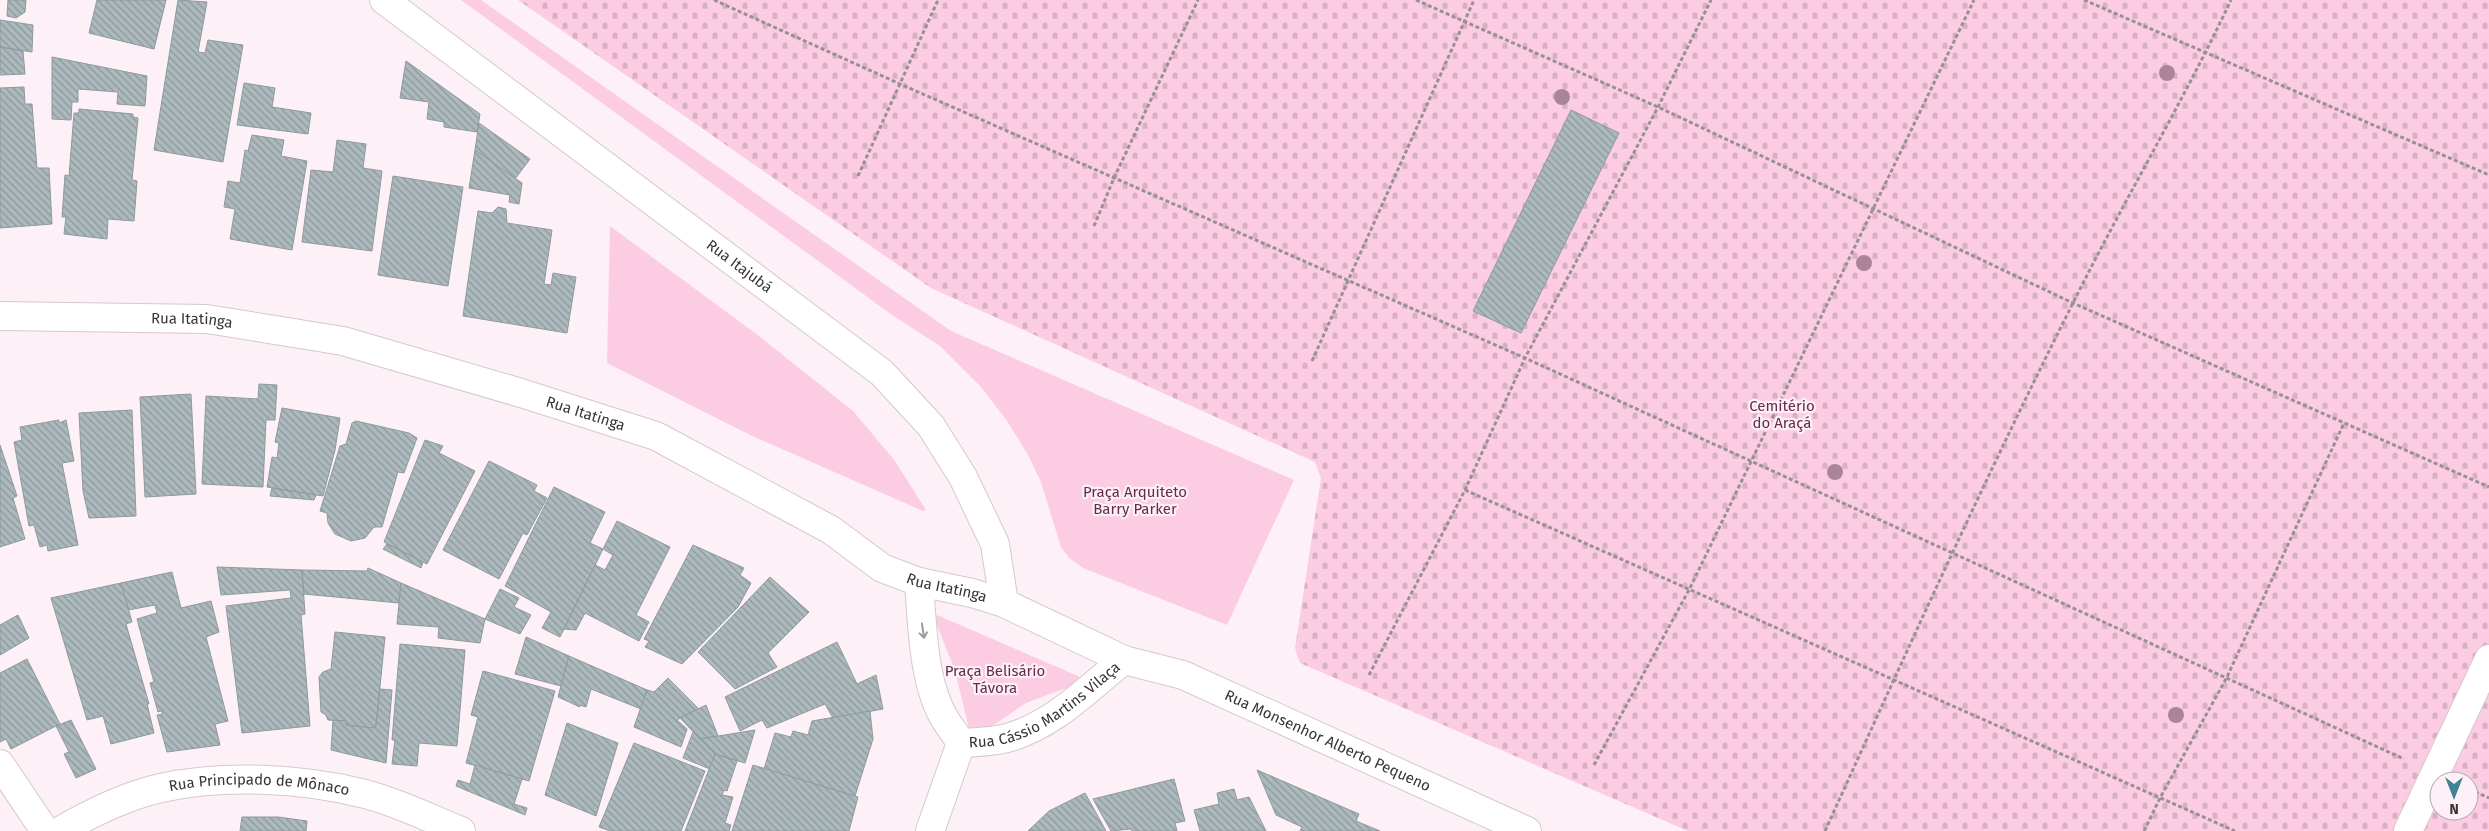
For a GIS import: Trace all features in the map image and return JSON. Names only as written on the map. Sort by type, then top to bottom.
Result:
[{"type":"street","name":"Rua Itajubá","points":[[384,0],[882,374],[931,426],[963,477],[995,544],[1004,603]]},
{"type":"street","name":"Rua Itatinga","points":[[0,316],[207,319],[352,344],[521,393],[656,436],[831,530],[882,568],[919,582],[972,593],[1004,603],[1124,660]]},
{"type":"street","name":"Rua Cássio Martins Vilaça","points":[[919,582],[922,622],[932,686],[941,714],[961,743]]},
{"type":"street","name":"Rua Cássio Martins Vilaça","points":[[961,743],[1005,739],[1024,733],[1053,717],[1080,698],[1093,684],[1124,660]]},
{"type":"street","name":"Rua Monsenhor Alberto Pequeno","points":[[1124,660],[1183,675],[1527,831]]},
{"type":"street","points":[[2437,771],[2489,660]]},
{"type":"street","name":"Rua Cássio Martins Vilaça","points":[[930,831],[961,743]]},
{"type":"street","points":[[0,764],[45,831]]},
{"type":"street","name":"Rua Principado de Mônaco","points":[[60,831],[97,810],[160,788],[222,780],[301,782],[365,794],[460,831]]},
{"type":"street","points":[[2408,831],[2429,788]]},
{"type":"path","points":[[714,0],[900,84],[1525,358],[1951,553],[2228,677],[2430,771]]},
{"type":"path","points":[[858,176],[938,0]]},
{"type":"path","points":[[1094,226],[1114,178],[1198,0]]},
{"type":"path","points":[[1416,0],[1658,107],[2073,303],[2489,487]]},
{"type":"path","points":[[1312,360],[1474,0]]},
{"type":"path","points":[[1369,675],[1465,490],[1525,358],[1658,107],[1711,0]]},
{"type":"path","points":[[1594,765],[1690,588],[1974,0]]},
{"type":"path","points":[[2084,0],[2489,175]]},
{"type":"path","points":[[1825,831],[1951,553],[2073,303],[2206,53],[2231,0]]},
{"type":"path","points":[[2144,831],[2160,798],[2228,677],[2344,422]]},
{"type":"path","points":[[1465,490],[1690,588],[2235,831]]},
{"type":"green space","name":"Praça Arquiteto Barry Parker","points":[[461,0],[481,0],[951,331],[1294,480],[1227,625],[1083,568],[1069,558],[1061,547],[1041,482],[1027,453],[1007,421],[981,387],[940,346],[892,315]]},
{"type":"green space","name":"Cemitério do Araçá","points":[[518,0],[2489,0],[2489,831],[1688,831],[1300,663],[1295,648],[1321,478],[1315,462],[931,288]]},
{"type":"green space","points":[[610,226],[759,336],[853,411],[895,461],[926,510],[923,511],[750,435],[607,363]]},
{"type":"green space","name":"Praça Belisário Távora","points":[[937,615],[1078,676],[1082,682],[1026,703],[976,737],[970,733],[955,671],[935,620]]},
{"type":"building","points":[[8,0],[26,0],[25,12],[16,18],[7,16]]},
{"type":"building","points":[[97,0],[166,0],[154,49],[89,33]]},
{"type":"building","points":[[178,0],[207,2],[198,52],[205,53],[208,40],[243,45],[223,162],[154,150]]},
{"type":"building","points":[[0,20],[33,25],[32,52],[0,47]]},
{"type":"building","points":[[0,47],[23,51],[25,74],[0,75]]},
{"type":"building","points":[[52,57],[147,76],[145,106],[117,104],[118,92],[78,89],[78,102],[72,102],[71,120],[52,119]]},
{"type":"building","points":[[406,61],[480,114],[477,132],[444,127],[444,122],[427,119],[429,102],[400,98]]},
{"type":"building","points":[[244,83],[275,88],[272,107],[311,113],[308,134],[237,125]]},
{"type":"building","points":[[24,87],[25,104],[32,104],[37,168],[49,168],[52,224],[0,228],[0,88]]},
{"type":"building","points":[[79,109],[133,114],[133,117],[138,118],[132,180],[137,181],[134,221],[108,219],[107,239],[64,234],[66,217],[62,217],[65,175],[69,176],[74,113],[79,113]]},
{"type":"building","points":[[1571,110],[1619,133],[1521,333],[1473,311]]},
{"type":"building","points":[[479,123],[530,159],[515,179],[475,150]]},
{"type":"building","points":[[252,135],[284,140],[281,156],[307,161],[292,250],[230,239],[235,209],[224,207],[228,181],[240,183],[245,150],[248,151]]},
{"type":"building","points":[[337,140],[366,144],[363,168],[382,171],[372,251],[302,242],[311,170],[333,172]]},
{"type":"building","points":[[475,150],[522,183],[519,204],[509,202],[510,195],[469,188]]},
{"type":"building","points":[[393,176],[463,187],[448,286],[378,275]]},
{"type":"building","points":[[498,207],[506,209],[507,223],[552,230],[544,284],[551,285],[553,273],[576,277],[567,333],[463,316],[478,211],[492,213]]},
{"type":"building","points":[[259,384],[277,385],[275,420],[266,420],[263,487],[202,484],[206,396],[258,399]]},
{"type":"building","points":[[191,394],[196,494],[145,497],[140,397]]},
{"type":"building","points":[[282,408],[340,418],[335,450],[323,496],[267,487],[272,457],[277,458],[279,443],[275,442]]},
{"type":"building","points":[[132,410],[136,516],[89,518],[83,491],[79,413]]},
{"type":"building","points":[[59,420],[59,423],[66,420],[74,461],[62,463],[78,545],[48,551],[47,545],[40,547],[34,525],[29,526],[14,442],[22,440],[20,427]]},
{"type":"building","points":[[356,421],[409,433],[417,438],[404,473],[398,472],[382,527],[374,527],[365,538],[351,541],[335,534],[328,523],[327,513],[320,511],[340,446],[346,444],[352,423]]},
{"type":"building","points":[[425,440],[443,446],[439,453],[475,471],[427,564],[384,542]]},
{"type":"building","points":[[0,445],[17,496],[13,498],[25,539],[0,547]]},
{"type":"building","points":[[489,461],[537,485],[534,491],[547,498],[527,535],[523,533],[499,579],[443,550]]},
{"type":"building","points":[[554,487],[605,512],[590,543],[603,549],[560,637],[542,628],[551,612],[505,586]]},
{"type":"building","points":[[272,488],[316,495],[314,500],[270,496]]},
{"type":"building","points":[[617,521],[670,547],[636,615],[649,622],[639,641],[585,613],[576,630],[564,629],[595,565],[605,570],[613,555],[603,549]]},
{"type":"building","points":[[387,544],[423,562],[421,568],[383,549]]},
{"type":"building","points":[[693,545],[744,568],[740,575],[751,583],[738,607],[682,664],[645,647],[649,641],[644,639]]},
{"type":"building","points":[[217,567],[302,570],[305,614],[301,615],[310,726],[242,733],[226,606],[291,598],[290,590],[221,595]]},
{"type":"building","points":[[368,568],[401,583],[399,603],[304,594],[302,570],[367,571]]},
{"type":"building","points":[[172,572],[181,608],[211,601],[219,632],[206,637],[228,721],[215,724],[220,745],[167,752],[157,715],[163,714],[161,711],[158,712],[150,683],[154,682],[137,619],[157,613],[155,605],[128,610],[121,583]]},
{"type":"building","points":[[770,577],[809,612],[768,653],[777,667],[735,689],[698,652]]},
{"type":"building","points":[[121,583],[132,622],[126,624],[149,704],[147,704],[154,733],[111,744],[103,716],[87,720],[51,598]]},
{"type":"building","points":[[401,583],[485,619],[480,643],[438,638],[439,627],[397,624]]},
{"type":"building","points":[[500,589],[519,598],[514,607],[531,615],[520,634],[485,619]]},
{"type":"building","points":[[18,615],[29,638],[0,655],[0,625]]},
{"type":"building","points":[[335,632],[385,637],[376,726],[373,728],[346,725],[346,721],[328,720],[326,715],[321,712],[319,677],[323,672],[331,669]]},
{"type":"building","points":[[526,637],[569,656],[561,686],[515,674]]},
{"type":"building","points":[[837,642],[857,684],[876,675],[883,709],[833,718],[825,704],[767,728],[762,720],[740,731],[725,697]]},
{"type":"building","points":[[400,644],[465,650],[457,746],[419,743],[417,766],[392,764],[395,740],[392,740]]},
{"type":"building","points":[[569,656],[647,690],[641,709],[591,689],[586,707],[580,705],[580,707],[558,697]]},
{"type":"building","points":[[27,659],[60,724],[11,749],[6,739],[0,742],[0,673]]},
{"type":"building","points":[[483,671],[555,691],[529,781],[466,763],[478,717],[471,715]]},
{"type":"building","points":[[668,678],[699,709],[680,718],[654,692]]},
{"type":"building","points":[[380,689],[392,690],[386,763],[331,750],[333,720],[346,721],[346,725],[373,728],[376,726]]},
{"type":"building","points":[[647,690],[654,692],[680,718],[677,720],[687,729],[681,747],[634,727]]},
{"type":"building","points":[[706,705],[718,736],[700,739],[680,718]]},
{"type":"building","points":[[870,711],[873,739],[855,796],[764,769],[775,733],[791,737],[793,731],[808,735],[812,721]]},
{"type":"building","points":[[71,720],[96,769],[76,778],[64,754],[69,752],[56,726]]},
{"type":"building","points":[[567,723],[618,743],[596,816],[545,795]]},
{"type":"building","points":[[755,730],[745,763],[715,754],[700,739]]},
{"type":"building","points":[[693,732],[715,754],[710,769],[683,758]]},
{"type":"building","points":[[634,743],[705,771],[681,831],[610,831],[599,827]]},
{"type":"building","points":[[715,754],[737,761],[727,791],[724,790],[722,795],[733,797],[725,823],[731,825],[729,831],[685,831]]},
{"type":"building","points":[[475,765],[522,779],[514,804],[527,808],[525,815],[456,786],[458,780],[470,784]]},
{"type":"building","points":[[753,765],[858,797],[849,831],[732,831]]},
{"type":"building","points":[[1257,770],[1359,814],[1356,821],[1380,831],[1300,831],[1302,827],[1276,815]]},
{"type":"building","points":[[1174,779],[1185,821],[1175,823],[1177,831],[1132,831],[1131,829],[1111,831],[1093,799]]},
{"type":"building","points":[[1234,789],[1237,800],[1249,797],[1266,831],[1200,831],[1194,810],[1219,804],[1217,793]]},
{"type":"building","points":[[1085,793],[1106,831],[1028,831],[1049,811]]},
{"type":"building","points":[[242,817],[278,817],[307,821],[306,831],[240,831]]}]
